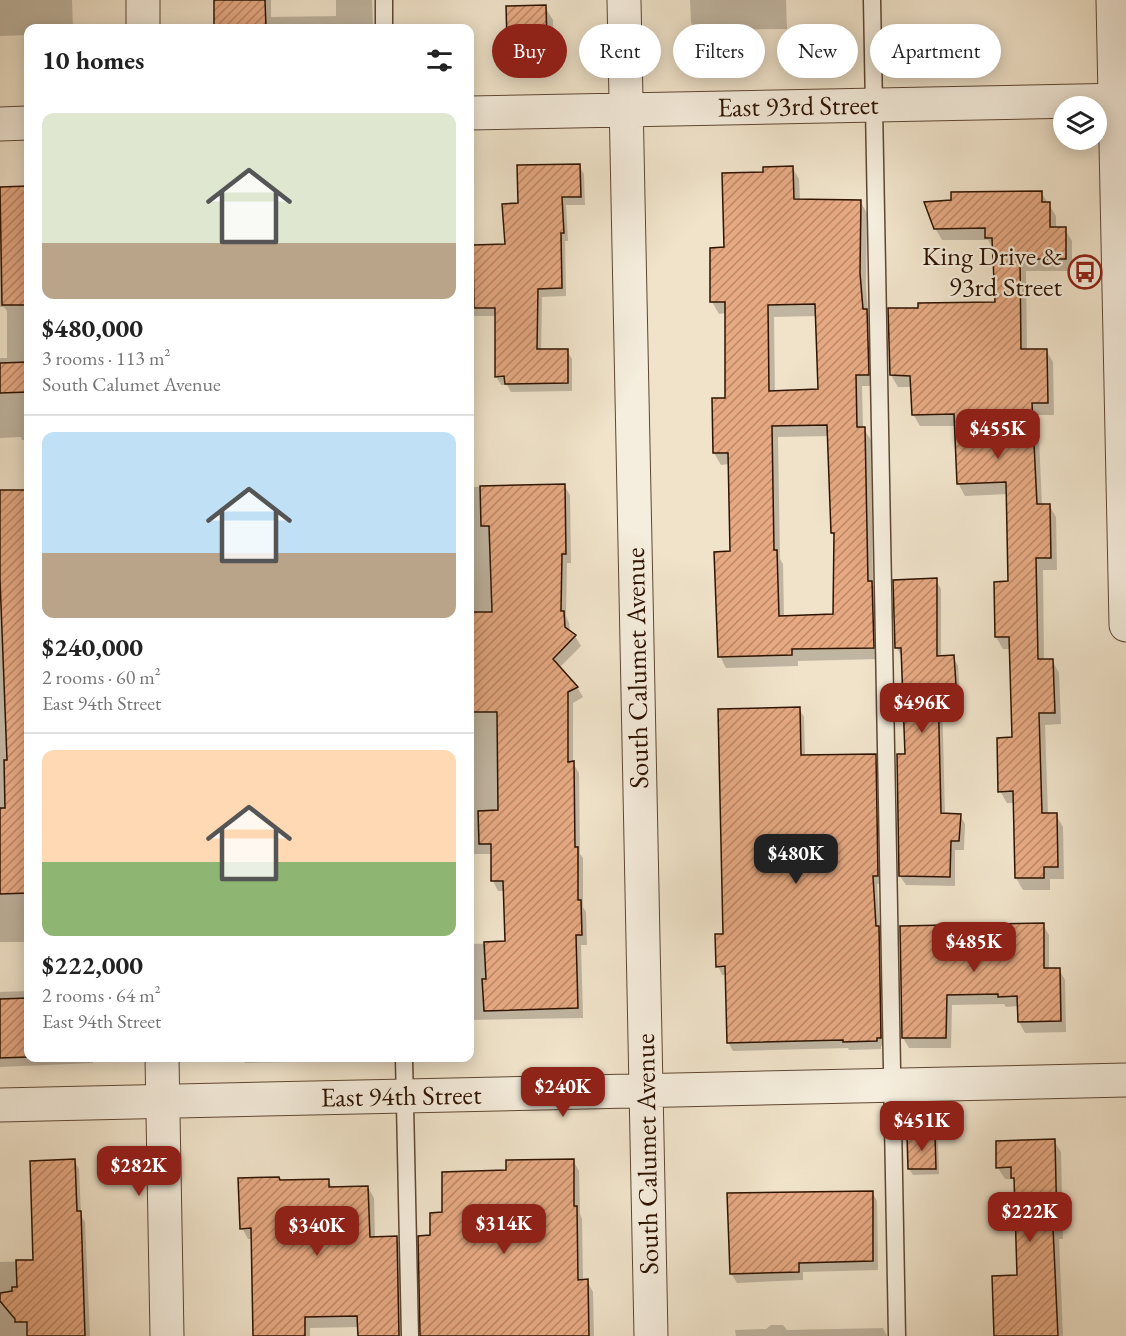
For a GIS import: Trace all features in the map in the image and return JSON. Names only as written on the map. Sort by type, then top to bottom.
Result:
[{"type":"street","points":[[142,0],[143,24]]},
{"type":"street","name":"South Calumet Avenue","points":[[624,0],[651,1336]]},
{"type":"street","points":[[1113,0],[1120,100],[1126,625]]},
{"type":"street","name":"East 93rd Street","points":[[474,113],[1120,100]]},
{"type":"street","points":[[0,124],[24,123]]},
{"type":"street","points":[[162,1062],[167,1336]]},
{"type":"street","name":"East 94th Street","points":[[0,1105],[1126,1080]]},
{"type":"lane","points":[[384,0],[384,24]]},
{"type":"lane","points":[[872,0],[897,1336]]},
{"type":"lane","points":[[404,1062],[410,1336]]},
{"type":"building","points":[[214,0],[265,0],[266,24],[214,24]]},
{"type":"building","points":[[546,5],[547,24],[506,24],[506,6]]},
{"type":"building","points":[[580,164],[581,197],[562,197],[564,233],[561,233],[562,288],[538,289],[537,349],[568,349],[568,383],[505,384],[504,376],[495,377],[495,308],[474,308],[474,245],[505,244],[502,204],[518,203],[517,165]]},
{"type":"building","points":[[793,166],[794,199],[861,200],[860,273],[863,309],[867,309],[869,375],[856,375],[857,427],[865,427],[868,581],[872,581],[874,648],[792,649],[792,655],[718,657],[714,552],[730,551],[728,453],[713,453],[712,398],[725,398],[725,302],[710,302],[710,248],[724,247],[722,173],[763,172],[763,167]],"holes":[[[815,304],[818,389],[769,391],[768,305]],[[827,425],[831,533],[834,533],[833,614],[779,616],[777,550],[774,550],[772,426]]]},
{"type":"building","points":[[24,186],[24,305],[2,305],[0,187]]},
{"type":"building","points":[[1042,191],[1042,202],[1050,202],[1050,227],[1066,227],[1066,259],[1020,259],[1021,349],[1047,349],[1048,403],[1032,403],[1037,504],[1050,504],[1051,558],[1036,558],[1038,659],[1053,659],[1055,713],[1039,713],[1042,813],[1057,813],[1058,867],[1044,867],[1044,878],[1015,878],[1013,791],[998,792],[997,738],[1012,737],[1009,637],[995,637],[994,582],[1008,581],[1006,482],[957,484],[954,414],[912,415],[910,376],[890,375],[888,308],[918,308],[918,303],[995,302],[992,238],[985,238],[985,228],[934,229],[924,202],[951,200],[951,192]]},
{"type":"building","points":[[24,362],[24,392],[0,393],[0,363]]},
{"type":"building","points":[[565,484],[566,554],[562,554],[561,611],[564,611],[565,627],[576,635],[553,659],[578,687],[568,692],[568,762],[574,761],[575,847],[578,847],[578,900],[581,900],[582,935],[576,935],[578,1008],[484,1011],[482,979],[486,979],[484,942],[505,941],[503,881],[491,881],[491,844],[479,844],[478,811],[498,810],[497,712],[474,712],[474,612],[492,612],[489,526],[481,526],[480,486]]},
{"type":"building","points":[[0,490],[24,490],[24,893],[0,894],[0,808],[5,808],[4,760],[7,760],[0,579]]},
{"type":"building","points":[[937,578],[937,656],[954,655],[956,685],[938,686],[941,813],[961,814],[959,841],[951,841],[950,877],[899,876],[897,754],[905,754],[901,648],[895,648],[893,580]]},
{"type":"building","points":[[800,707],[801,755],[876,754],[878,876],[873,876],[876,926],[879,926],[881,1038],[877,1038],[877,1041],[727,1043],[725,966],[716,967],[715,934],[723,934],[718,709]]},
{"type":"building","points":[[1044,923],[1044,968],[1060,968],[1061,1021],[1018,1022],[1017,996],[947,995],[946,1038],[902,1038],[900,926]]},
{"type":"building","points":[[24,998],[24,1057],[0,1058],[0,999]]},
{"type":"building","points":[[907,1135],[935,1135],[936,1169],[908,1169]]},
{"type":"building","points":[[1055,1139],[1057,1228],[1053,1228],[1058,1336],[994,1336],[992,1276],[1017,1275],[1014,1178],[1011,1178],[1011,1167],[996,1168],[996,1141]]},
{"type":"building","points":[[75,1159],[77,1211],[81,1211],[85,1336],[27,1336],[27,1322],[15,1322],[0,1301],[0,1293],[12,1291],[12,1287],[17,1287],[16,1260],[33,1260],[30,1161]]},
{"type":"building","points":[[574,1159],[578,1280],[588,1279],[589,1336],[420,1336],[418,1236],[430,1235],[430,1213],[442,1212],[442,1172],[506,1170],[506,1160]]},
{"type":"building","points":[[279,1177],[280,1180],[329,1179],[329,1187],[368,1186],[370,1237],[397,1236],[399,1336],[358,1336],[357,1316],[305,1317],[305,1336],[253,1336],[251,1228],[240,1229],[238,1178]]},
{"type":"building","points":[[873,1191],[873,1261],[799,1263],[799,1272],[730,1274],[727,1193]]},
{"type":"place","name":"King Drive & 93rd Street","points":[[1085,272]]}]
